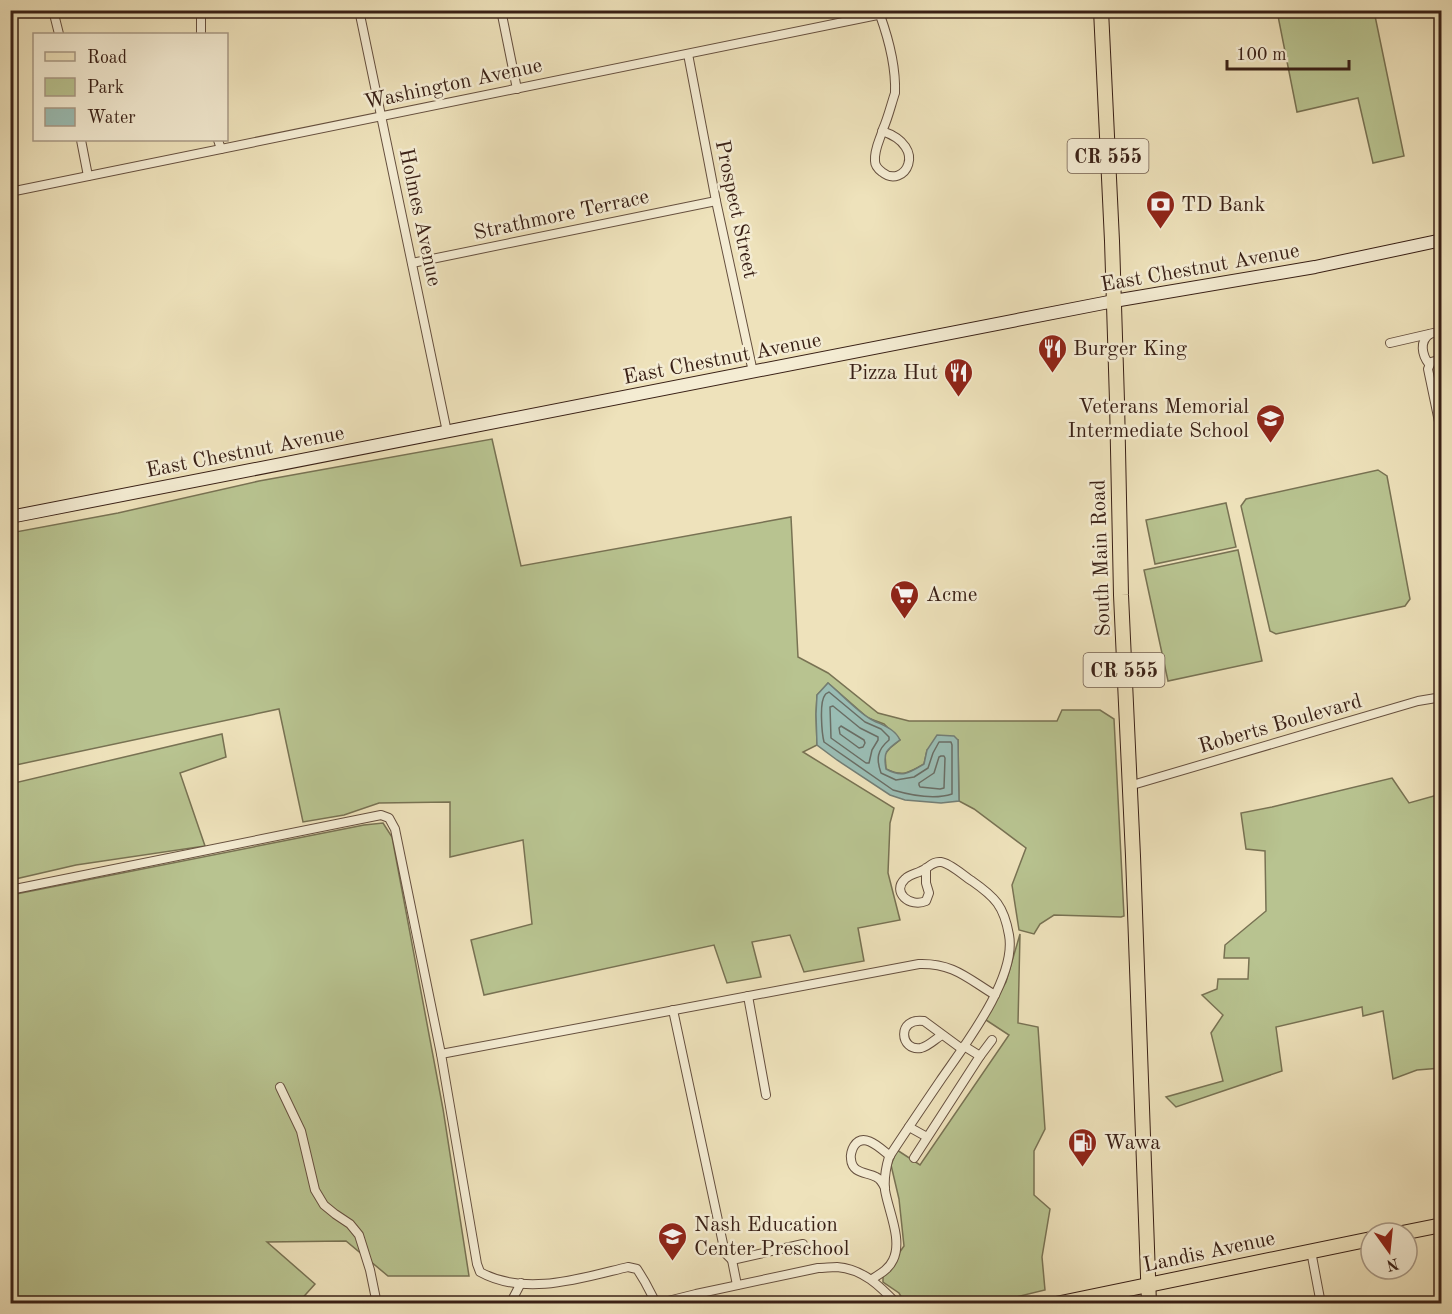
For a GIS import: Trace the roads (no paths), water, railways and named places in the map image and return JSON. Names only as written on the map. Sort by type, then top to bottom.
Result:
[{"type":"main road","name":"South Main Road","points":[[1101,10],[1114,301],[1121,595],[1149,1304]]},
{"type":"main road","points":[[1419,1230],[1442,1225]]},
{"type":"main road","name":"Landis Avenue","points":[[1056,1304],[1359,1241]]},
{"type":"street","points":[[54,10],[58,33]]},
{"type":"street","points":[[201,10],[201,33]]},
{"type":"street","name":"Holmes Avenue","points":[[360,10],[447,432]]},
{"type":"street","points":[[501,10],[517,89]]},
{"type":"street","name":"Washington Avenue","points":[[10,192],[902,10]]},
{"type":"street","points":[[880,15],[889,41],[895,93],[875,151],[876,166],[885,175],[898,175],[909,164],[907,148],[901,141],[882,132]]},
{"type":"street","name":"Prospect Street","points":[[688,54],[753,372]]},
{"type":"street","points":[[81,141],[88,176]]},
{"type":"street","points":[[218,141],[221,149]]},
{"type":"street","name":"Strathmore Terrace","points":[[412,263],[717,201]]},
{"type":"street","name":"East Chestnut Avenue","points":[[10,517],[1114,301],[1315,267],[1442,240]]},
{"type":"street","points":[[1390,343],[1442,331]]},
{"type":"street","points":[[1430,364],[1426,360],[1423,345],[1425,338],[1431,333]]},
{"type":"street","points":[[1442,359],[1434,361],[1428,369],[1442,436]]},
{"type":"street","name":"Roberts Boulevard","points":[[1129,786],[1407,704],[1442,696]]},
{"type":"street","points":[[10,890],[381,815],[389,818],[395,829],[441,1054],[480,1272],[489,1277],[531,1285],[555,1284],[628,1268],[637,1269],[656,1304],[818,1268],[838,1267],[872,1279],[897,1304]]},
{"type":"street","points":[[872,1279],[888,1267],[894,1259],[897,1248],[885,1188],[890,1156],[981,1020],[995,995],[1005,970],[1009,951],[1010,938],[997,901],[990,893],[945,863],[933,862],[903,881],[900,886],[901,892],[907,901],[923,903],[928,898],[926,868]]},
{"type":"street","points":[[441,1054],[911,965],[930,964],[950,967],[995,995]]},
{"type":"street","points":[[748,996],[766,1095]]},
{"type":"street","points":[[673,1010],[725,1253],[732,1260],[737,1285]]},
{"type":"street","points":[[942,1035],[980,1056]]},
{"type":"street","points":[[914,1158],[992,1040]]},
{"type":"street","points":[[280,1087],[301,1131],[315,1190],[324,1205],[350,1224],[358,1235],[370,1270],[377,1304]]},
{"type":"street","points":[[909,1126],[927,1137]]},
{"type":"street","points":[[885,1188],[877,1177],[860,1172],[854,1167],[850,1158],[854,1146],[862,1140],[868,1140],[890,1156]]},
{"type":"street","points":[[732,1260],[803,1244]]},
{"type":"street","points":[[1311,1251],[1321,1304]]},
{"type":"street","points":[[510,1304],[521,1283]]},
{"type":"water","points":[[828,683],[864,715],[890,729],[900,740],[885,755],[886,769],[892,772],[901,774],[910,772],[924,764],[927,750],[937,735],[954,736],[958,740],[959,801],[941,803],[905,800],[890,795],[817,745],[817,695]]},
{"type":"place","name":"TD Bank","points":[[1160,230]]},
{"type":"place","name":"Burger King","points":[[1052,374]]},
{"type":"place","name":"Pizza Hut","points":[[959,398]]},
{"type":"place","name":"Veterans Memorial Intermediate School","points":[[1270,444]]},
{"type":"place","name":"Acme","points":[[905,620]]},
{"type":"place","name":"Wawa","points":[[1083,1168]]},
{"type":"place","name":"Nash Education Center Preschool","points":[[673,1262]]}]
